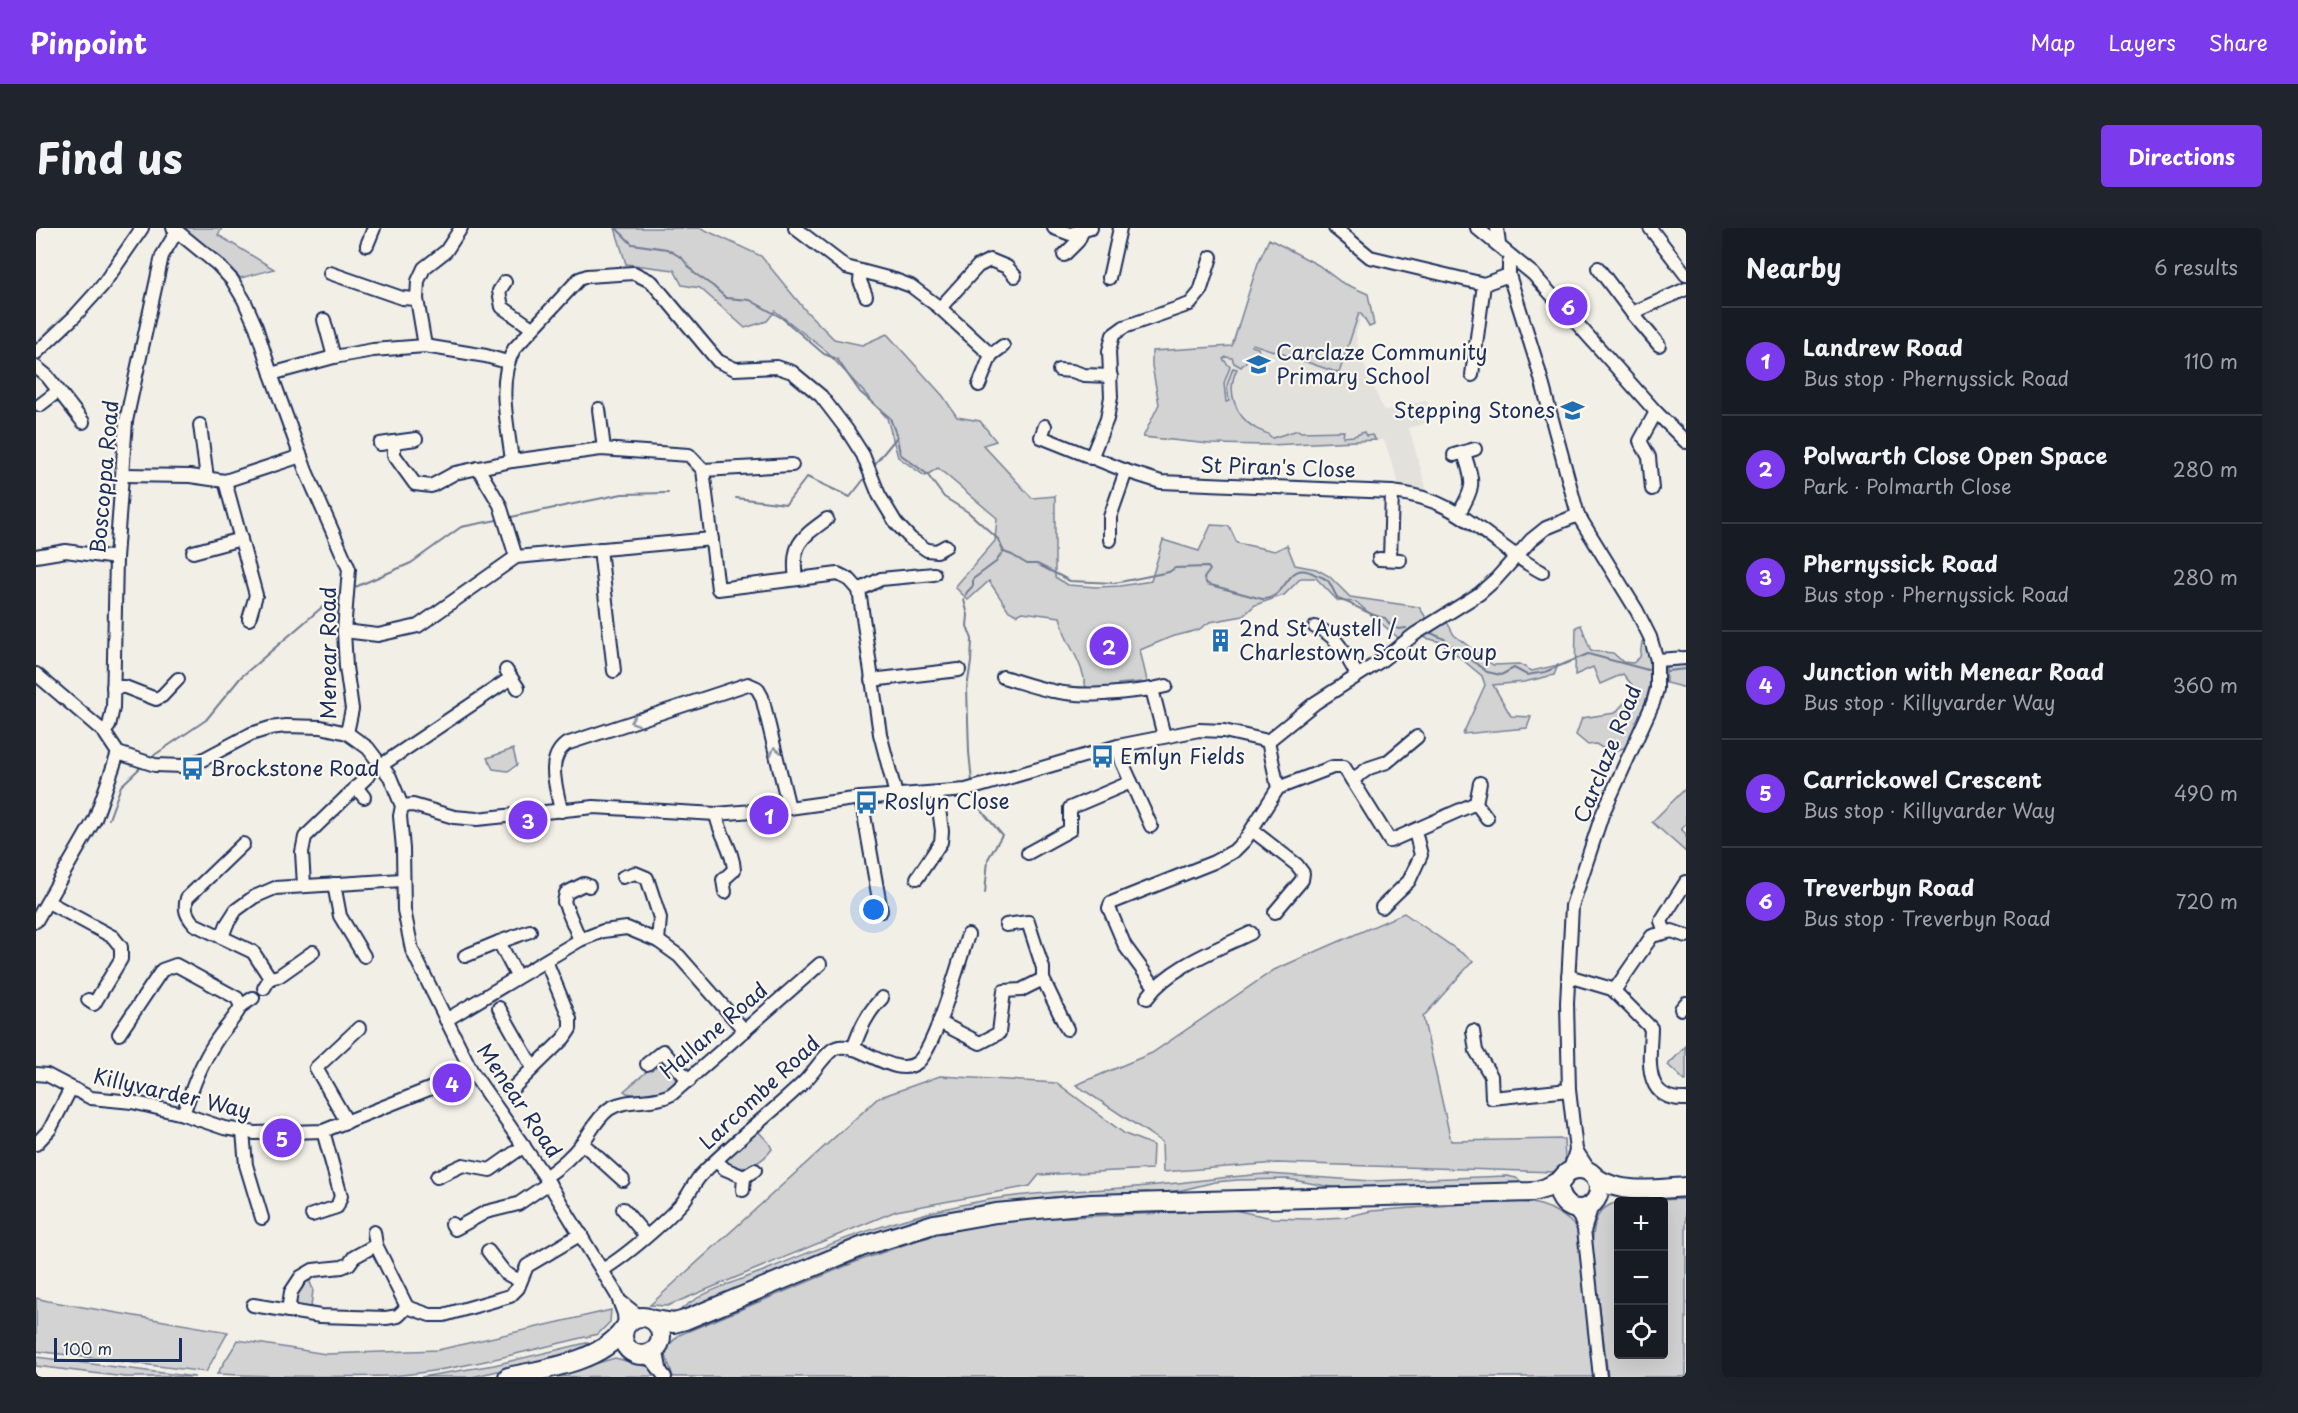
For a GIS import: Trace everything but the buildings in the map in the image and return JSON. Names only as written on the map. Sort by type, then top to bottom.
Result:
[{"type":"highway","points":[[601,1351],[635,1323],[674,1323],[685,1320],[861,1247],[934,1224],[996,1213],[1091,1204],[1532,1191],[1546,1188],[1579,1169],[1605,1184],[1626,1189],[1686,1187]]},
{"type":"highway","points":[[1593,1175],[1599,1190],[1594,1203]]},
{"type":"highway","points":[[1566,1176],[1560,1191],[1569,1205]]},
{"type":"highway","points":[[1532,1191],[1550,1195],[1581,1209],[1626,1189]]},
{"type":"highway","points":[[508,1377],[601,1351],[624,1351],[638,1354],[652,1352],[685,1320]]},
{"type":"highway","points":[[635,1323],[660,1331],[659,1343]]},
{"type":"highway","points":[[635,1323],[624,1344],[638,1354]]},
{"type":"street","points":[[36,353],[74,317],[102,286],[142,228]]},
{"type":"street","points":[[367,245],[374,228]]},
{"type":"street","points":[[425,346],[417,298],[418,281],[424,268],[446,251],[461,228]]},
{"type":"street","points":[[795,228],[846,267],[911,286],[940,308],[991,355]]},
{"type":"street","points":[[1054,228],[1070,234],[1087,229]]},
{"type":"street","points":[[1109,278],[1120,228]]},
{"type":"street","points":[[1335,228],[1370,257],[1484,284],[1509,275]]},
{"type":"street","points":[[1497,228],[1499,245]]},
{"type":"street","points":[[1650,228],[1686,275]]},
{"type":"street","name":"Menear Road","points":[[175,229],[217,264],[232,280],[244,300],[256,327],[301,456],[349,568],[344,631],[352,709],[347,733],[368,748],[382,764],[402,806],[400,816],[404,910],[412,950],[472,1072],[547,1180],[635,1323]]},
{"type":"street","name":"Boscoppa Road","points":[[104,732],[112,719],[116,558],[126,421],[162,256],[175,229]]},
{"type":"street","points":[[1064,255],[1087,229]]},
{"type":"street","points":[[1478,229],[1533,274],[1656,412],[1684,435]]},
{"type":"street","points":[[1091,458],[1107,419],[1111,397],[1109,351],[1113,335],[1124,327],[1190,304],[1200,292],[1211,257]]},
{"type":"street","name":"Carclaze Road","points":[[1512,257],[1509,263],[1509,275],[1537,364],[1578,515],[1637,611],[1650,637],[1657,660],[1657,689],[1653,703],[1602,815],[1572,906],[1567,1003],[1569,1090],[1576,1150],[1593,1175]]},
{"type":"street","points":[[940,308],[978,266],[990,260],[1012,267]]},
{"type":"street","points":[[1598,268],[1659,345]]},
{"type":"street","points":[[861,271],[860,281],[866,296]]},
{"type":"street","points":[[330,273],[402,298],[417,298]]},
{"type":"street","points":[[512,461],[504,380],[507,362],[514,349],[573,285],[587,276],[634,273],[652,282],[718,361],[735,369],[777,367],[792,372],[821,396],[863,455],[879,495],[896,523],[911,539],[927,550],[941,553]]},
{"type":"street","points":[[505,282],[499,291],[502,307],[532,328]]},
{"type":"street","points":[[1472,375],[1484,284]]},
{"type":"street","points":[[1632,312],[1686,289]]},
{"type":"street","points":[[324,320],[334,357]]},
{"type":"street","points":[[271,374],[334,357],[373,350],[425,346],[486,356],[507,362]]},
{"type":"street","points":[[979,384],[991,355],[1004,346]]},
{"type":"street","points":[[36,367],[47,376],[76,420]]},
{"type":"street","points":[[1059,370],[1084,375],[1111,376]]},
{"type":"street","points":[[40,405],[57,392]]},
{"type":"street","points":[[599,409],[604,449]]},
{"type":"street","points":[[1653,489],[1649,457],[1640,441],[1656,412]]},
{"type":"street","points":[[200,424],[207,478]]},
{"type":"street","name":"St Piran's Close","points":[[1045,426],[1041,437],[1091,458],[1161,482],[1392,492],[1438,502],[1459,513],[1516,556],[1542,572]]},
{"type":"street","points":[[380,444],[416,439]]},
{"type":"street","points":[[394,442],[394,455],[415,484],[431,486],[455,473],[478,468],[512,461],[604,449],[689,455],[703,470],[718,589],[838,574],[850,580],[859,590],[880,734],[896,795]]},
{"type":"street","points":[[1459,513],[1468,498],[1472,485],[1464,452]]},
{"type":"street","points":[[123,475],[190,476],[225,481],[301,456]]},
{"type":"street","points":[[703,470],[792,465]]},
{"type":"street","points":[[478,468],[500,505],[516,557]]},
{"type":"street","points":[[1110,543],[1110,517],[1126,471]]},
{"type":"street","points":[[225,481],[256,595],[249,619]]},
{"type":"street","points":[[1390,559],[1392,492]]},
{"type":"street","points":[[1268,741],[1315,703],[1382,660],[1414,634],[1479,594],[1546,528],[1578,515]]},
{"type":"street","points":[[796,579],[795,550],[801,540],[823,526]]},
{"type":"street","points":[[344,631],[378,635],[418,626],[516,557],[712,538]]},
{"type":"street","points":[[193,552],[241,539]]},
{"type":"street","points":[[600,549],[614,671]]},
{"type":"street","points":[[36,556],[66,551],[116,558]]},
{"type":"street","points":[[859,590],[881,579],[934,574]]},
{"type":"street","points":[[1315,627],[1326,630],[1339,644],[1357,675]]},
{"type":"street","points":[[1657,660],[1686,658]]},
{"type":"street","points":[[871,680],[959,670]]},
{"type":"street","points":[[36,674],[104,732],[118,753],[155,765],[183,766],[202,760],[270,728],[321,727],[347,733]]},
{"type":"street","points":[[1003,677],[1053,691],[1074,694],[1115,694],[1166,686]]},
{"type":"street","points":[[382,764],[512,678]]},
{"type":"street","points":[[113,687],[125,687],[156,699],[162,696],[178,679]]},
{"type":"street","points":[[561,811],[553,762],[557,750],[566,744],[748,684],[757,688],[762,697],[789,808]]},
{"type":"street","points":[[1152,689],[1164,736]]},
{"type":"street","points":[[402,806],[413,805],[454,817],[477,819],[594,807],[716,814],[789,808],[861,798],[966,790],[1118,746],[1199,730],[1224,732],[1268,741]]},
{"type":"street","points":[[1352,780],[1369,768],[1386,762],[1417,737]]},
{"type":"street","points":[[1268,741],[1278,788]]},
{"type":"street","points":[[1118,746],[1122,762],[1151,826]]},
{"type":"street","points":[[36,921],[95,819],[118,753]]},
{"type":"street","points":[[1155,987],[1125,946],[1109,908],[1111,903],[1214,862],[1234,851],[1251,830],[1278,788],[1334,767],[1344,767],[1390,841],[1476,803]]},
{"type":"street","points":[[304,885],[302,852],[305,837],[360,792],[368,776]]},
{"type":"street","points":[[1028,854],[1070,830],[1070,808],[1131,782]]},
{"type":"street","points":[[1480,783],[1476,803],[1487,818]]},
{"type":"street","points":[[918,878],[941,842],[942,831],[937,794]]},
{"type":"street","points":[[861,798],[881,911]]},
{"type":"street","points":[[716,814],[718,826],[734,858],[734,870],[723,880],[725,892]]},
{"type":"street","points":[[1251,830],[1297,865],[1303,873],[1302,880],[1275,912]]},
{"type":"street","points":[[1382,907],[1409,881],[1421,855],[1415,831]]},
{"type":"street","points":[[239,853],[187,898],[184,907],[188,918],[194,924],[253,951],[267,983],[313,952]]},
{"type":"street","points":[[623,877],[635,873],[647,878],[660,918],[658,941]]},
{"type":"street","points":[[222,937],[236,910],[254,897],[275,888],[402,880]]},
{"type":"street","points":[[1665,932],[1661,921],[1686,882]]},
{"type":"street","points":[[334,884],[340,916],[364,956]]},
{"type":"street","points":[[580,939],[564,902],[566,893],[584,884],[589,886]]},
{"type":"street","points":[[48,902],[113,937],[121,947],[121,959],[94,1004],[88,1000]]},
{"type":"street","points":[[1006,925],[1028,922],[1043,968],[1043,979],[1067,1029]]},
{"type":"street","points":[[446,1020],[580,939],[603,931],[627,928],[658,941],[679,956],[746,1031]]},
{"type":"street","points":[[465,956],[530,930]]},
{"type":"street","points":[[1614,991],[1652,936],[1672,931],[1686,936]]},
{"type":"street","points":[[1147,998],[1155,987],[1196,960],[1251,933]]},
{"type":"street","name":"Larcombe Road","points":[[602,1270],[620,1258],[680,1205],[701,1174],[804,1082],[832,1050],[839,1047],[853,1049],[889,1065],[907,1067],[917,1063],[924,1055],[939,1022],[968,935]]},
{"type":"street","points":[[500,942],[517,976]]},
{"type":"street","points":[[512,1089],[564,1038],[570,1029],[570,1019],[546,960]]},
{"type":"street","name":"Hallane Road","points":[[455,1230],[486,1212],[518,1204],[559,1168],[582,1143],[598,1119],[611,1108],[624,1103],[661,1100],[672,1094],[820,964]]},
{"type":"street","points":[[126,1031],[162,970],[176,965],[237,998],[241,1006]]},
{"type":"street","points":[[1568,976],[1614,991],[1651,1028],[1652,1080],[1660,1093],[1675,1100],[1686,1099]]},
{"type":"street","points":[[939,1022],[980,1043],[999,1033],[1004,991],[1021,990],[1043,979]]},
{"type":"street","points":[[183,1114],[194,1083],[216,1041],[237,1015],[241,1006],[253,998]]},
{"type":"street","points":[[853,1049],[861,1026],[874,1001]]},
{"type":"street","points":[[499,1008],[516,1028],[532,1068]]},
{"type":"street","points":[[347,1122],[316,1068],[359,1028]]},
{"type":"street","points":[[1473,1031],[1476,1052],[1491,1076],[1492,1098],[1569,1090]]},
{"type":"street","points":[[647,1064],[663,1051],[689,1081]]},
{"type":"street","name":"Killyvarder Way","points":[[36,1074],[47,1075],[91,1098],[132,1102],[243,1132],[323,1131],[472,1072]]},
{"type":"street","points":[[36,1144],[50,1129],[71,1088]]},
{"type":"street","points":[[312,1215],[337,1207],[341,1196],[323,1131]]},
{"type":"street","points":[[243,1132],[246,1165],[262,1218]]},
{"type":"street","points":[[582,1143],[609,1176],[623,1180]]},
{"type":"street","points":[[437,1177],[463,1165],[490,1170],[524,1146]]},
{"type":"street","name":"Carclaze Road","points":[[1566,1176],[1576,1150]]},
{"type":"street","points":[[716,1161],[725,1169],[744,1177]]},
{"type":"street","points":[[744,1177],[755,1170]]},
{"type":"street","points":[[743,1190],[744,1177]]},
{"type":"street","points":[[1584,1229],[1594,1203]]},
{"type":"street","points":[[1569,1205],[1580,1218],[1584,1229],[1600,1377]]},
{"type":"street","points":[[624,1216],[646,1236]]},
{"type":"street","points":[[288,1311],[291,1292],[301,1277],[313,1270],[342,1267],[349,1264],[375,1239],[407,1307],[430,1315],[444,1315],[510,1296],[518,1288],[527,1266],[580,1234]]},
{"type":"street","points":[[488,1251],[505,1273],[520,1281]]},
{"type":"street","points":[[253,1305],[320,1316],[390,1318],[398,1316],[407,1307]]},
{"type":"street","points":[[659,1343],[657,1353],[662,1372]]},
{"type":"street","points":[[638,1354],[662,1372]]},
{"type":"shaded area","points":[[178,228],[222,228],[218,235],[274,269],[241,278]]},
{"type":"shaded area","points":[[615,228],[701,228],[761,256],[806,311],[834,339],[862,345],[887,334],[943,396],[957,417],[980,421],[996,441],[983,445],[1032,498],[1055,496],[1055,577],[1068,585],[1120,586],[1151,581],[1163,540],[1199,551],[1211,525],[1229,526],[1237,543],[1275,551],[1287,545],[1295,565],[1316,569],[1329,576],[1350,597],[1419,607],[1429,622],[1401,640],[1356,602],[1338,601],[1316,578],[1301,578],[1284,595],[1255,605],[1243,616],[1210,622],[1198,630],[1171,637],[1140,650],[1148,685],[1141,686],[1141,682],[1118,684],[1118,690],[1086,691],[1081,667],[1067,639],[1060,617],[1023,612],[1017,615],[1009,611],[989,581],[968,600],[955,587],[995,541],[997,518],[938,468],[925,476],[898,457],[887,418],[825,350],[775,311],[767,321],[745,328],[700,288],[682,285],[674,270],[626,264]]},
{"type":"shaded area","name":"Carclaze Community Primary School","points":[[1269,239],[1318,265],[1341,282],[1368,294],[1356,334],[1359,353],[1384,411],[1427,400],[1432,422],[1409,428],[1427,491],[1400,486],[1384,440],[1270,445],[1210,444],[1143,437],[1159,404],[1152,366],[1182,350],[1232,346],[1258,263]]},
{"type":"shaded area","name":"Carclaze Community Primary School","points":[[1269,239],[1318,265],[1341,282],[1368,294],[1374,325],[1369,327],[1359,313],[1339,373],[1253,344],[1251,346],[1258,348],[1259,353],[1250,357],[1241,367],[1234,363],[1232,358],[1226,357],[1223,359],[1230,367],[1224,383],[1226,402],[1229,401],[1227,385],[1233,368],[1237,369],[1232,386],[1234,402],[1238,410],[1248,423],[1272,438],[1298,430],[1301,432],[1344,431],[1343,437],[1364,432],[1366,436],[1372,435],[1376,440],[1270,445],[1210,444],[1143,437],[1159,404],[1152,366],[1152,351],[1232,346],[1258,263]]},
{"type":"shaded area","points":[[1447,622],[1454,635],[1493,665],[1519,664],[1532,671],[1558,665],[1554,675],[1524,682],[1493,685],[1511,716],[1531,717],[1527,728],[1463,734],[1485,685],[1482,676],[1441,642],[1422,637]]},
{"type":"shaded area","points":[[1581,625],[1591,651],[1613,653],[1623,662],[1633,663],[1640,657],[1645,636],[1649,653],[1650,681],[1644,705],[1626,747],[1610,753],[1596,744],[1588,745],[1576,735],[1582,718],[1615,713],[1636,690],[1623,674],[1600,684],[1593,667],[1575,675],[1576,627]]},
{"type":"shaded area","points":[[1686,664],[1686,688],[1666,683],[1666,667]]},
{"type":"shaded area","points":[[513,749],[517,765],[508,771],[493,769],[487,758]]},
{"type":"shaded area","points":[[1686,788],[1686,823],[1681,829],[1686,834],[1686,852],[1652,822]]},
{"type":"shaded area","points":[[1404,913],[1473,961],[1423,1017],[1451,1141],[1564,1139],[1565,1162],[1553,1172],[1277,1163],[1163,1172],[1162,1142],[1076,1085],[1152,1053],[1274,970]]},
{"type":"shaded area","points":[[1686,1046],[1686,1081],[1685,1081],[1668,1065]]},
{"type":"shaded area","points":[[659,1061],[670,1067],[676,1079],[667,1090],[655,1095],[624,1091]]},
{"type":"shaded area","points":[[940,1076],[1057,1083],[1125,1134],[1153,1145],[1152,1169],[1039,1175],[1030,1186],[896,1211],[667,1306],[650,1305],[878,1098]]},
{"type":"shaded area","points":[[758,1131],[772,1149],[768,1154],[758,1162],[746,1167],[734,1167],[728,1164],[726,1158]]},
{"type":"shaded area","points":[[1268,1174],[1371,1181],[1507,1176],[1516,1178],[1525,1184],[1342,1189],[1288,1179],[1238,1180],[1150,1194],[1148,1192],[1055,1197],[1004,1203],[941,1214],[829,1251],[677,1313],[696,1299],[719,1288],[820,1248],[930,1212],[987,1200],[1026,1195]]},
{"type":"shaded area","points":[[1686,1199],[1686,1377],[1608,1377],[1592,1244],[1597,1217],[1605,1208],[1614,1204],[1614,1359],[1668,1359],[1668,1200]]},
{"type":"shaded area","points":[[1479,1203],[1533,1203],[1556,1211],[1579,1230],[1593,1377],[673,1377],[666,1356],[669,1345],[679,1335],[858,1261],[918,1240],[976,1225],[1046,1218],[1234,1210],[1272,1218],[1307,1219],[1345,1217],[1371,1211]]},
{"type":"shaded area","points":[[309,1279],[313,1290],[311,1307],[298,1305],[296,1301],[299,1290]]},
{"type":"shaded area","points":[[36,1298],[228,1332],[206,1372],[36,1351]]},
{"type":"shaded area","points":[[611,1310],[610,1322],[598,1334],[444,1369],[392,1376],[217,1374],[238,1340],[326,1354],[438,1350]]},
{"type":"shaded area","points":[[586,1343],[597,1344],[472,1377],[421,1377],[494,1365]]},
{"type":"shaded area","points":[[36,1357],[195,1377],[125,1377],[36,1366]]},
{"type":"shaded area","points":[[615,1358],[653,1368],[657,1376],[550,1377]]},
{"type":"waterway","points":[[616,228],[632,244],[667,249],[682,258],[694,273],[726,298],[750,300],[782,318],[824,354],[837,359],[860,392],[890,418],[900,454],[927,474],[944,497],[968,512],[998,539],[1004,552],[1027,564],[1037,564],[1070,581],[1115,583],[1169,572],[1175,568],[1208,567],[1210,570],[1204,578],[1207,584],[1262,599],[1278,593],[1298,571],[1306,571],[1328,581],[1338,599],[1385,618],[1391,626],[1399,629],[1406,628]]},
{"type":"waterway","points":[[874,465],[897,437]]},
{"type":"waterway","points":[[736,498],[786,504],[807,477],[850,497],[865,478]]},
{"type":"waterway","points":[[511,517],[622,494],[668,493]]},
{"type":"waterway","points":[[353,588],[411,563],[461,527],[497,520]]},
{"type":"waterway","points":[[972,782],[967,688],[972,639],[967,626],[968,615],[964,600],[967,592],[973,586],[973,579],[996,562],[1003,551]]},
{"type":"waterway","points":[[153,756],[206,720],[241,677],[335,596]]},
{"type":"waterway","points":[[1429,632],[1446,640],[1453,648],[1487,672],[1501,675],[1514,668],[1527,675],[1545,672],[1588,654],[1648,670]]},
{"type":"waterway","points":[[1667,671],[1686,669]]},
{"type":"waterway","points":[[109,819],[121,786],[140,768]]},
{"type":"waterway","points":[[977,805],[1002,835],[988,859],[985,893]]},
{"type":"place","name":"Treverbyn Road","points":[[1568,306]]},
{"type":"place","name":"Carclaze Community Primary School","points":[[1258,365]]},
{"type":"place","name":"Stepping Stones","points":[[1573,411]]},
{"type":"place","name":"2nd St Austell / Charlestown Scout Group","points":[[1221,641]]},
{"type":"place","name":"Polwarth Close Open Space","points":[[1109,646]]},
{"type":"place","name":"Emlyn Fields","points":[[1102,757]]},
{"type":"place","name":"Brockstone Road","points":[[192,769]]},
{"type":"place","name":"Roslyn Close","points":[[866,802]]},
{"type":"place","name":"Landrew Road","points":[[769,815]]},
{"type":"place","name":"Phernyssick Road","points":[[528,820]]},
{"type":"place","name":"Junction with Menear Road","points":[[452,1083]]},
{"type":"place","name":"Carrickowel Crescent","points":[[282,1138]]}]
